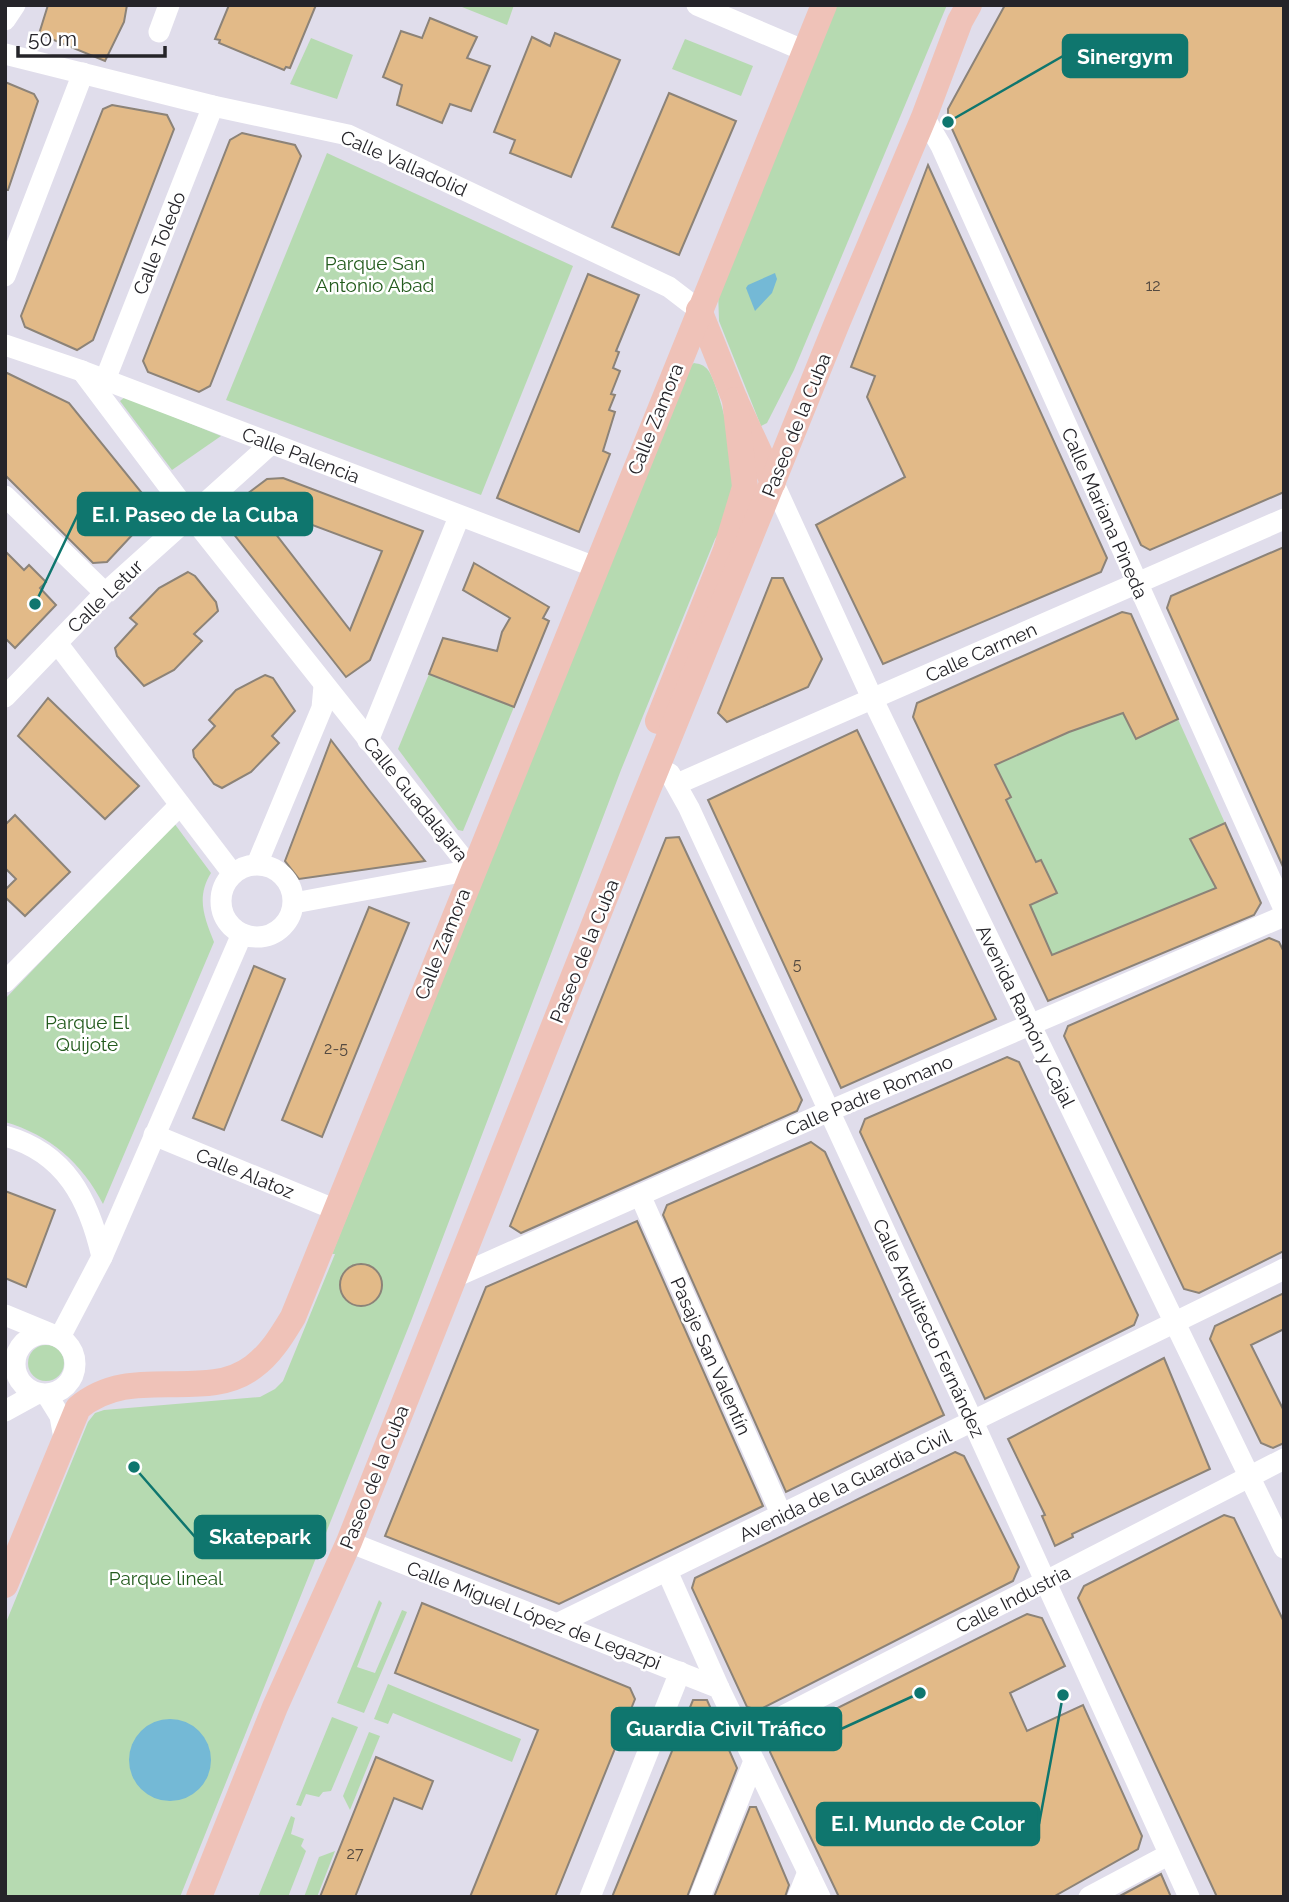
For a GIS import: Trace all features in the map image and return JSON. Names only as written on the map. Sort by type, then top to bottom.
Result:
[{"type":"main road","name":"Calle Zamora","points":[[5,1585],[78,1408],[91,1396],[107,1389],[229,1379],[252,1369],[278,1341],[293,1317],[824,5]]},
{"type":"main road","name":"Paseo de la Cuba","points":[[199,1897],[275,1707],[349,1542],[455,1277],[668,776],[773,482],[924,117],[960,21],[970,5]]},
{"type":"main road","points":[[699,310],[735,400],[773,482]]},
{"type":"main road","points":[[668,776],[654,730],[726,550],[746,487],[735,400]]},
{"type":"street","points":[[5,20],[15,5]]},
{"type":"street","points":[[159,32],[169,5]]},
{"type":"street","points":[[697,5],[805,51]]},
{"type":"street","name":"Calle Valladolid","points":[[5,54],[213,106],[348,135],[669,287],[699,310]]},
{"type":"street","points":[[5,276],[83,74]]},
{"type":"street","name":"Calle Toledo","points":[[105,380],[213,106]]},
{"type":"street","name":"Calle Mariana Pineda","points":[[924,117],[941,146],[1284,909]]},
{"type":"street","name":"Calle Palencia","points":[[5,345],[82,371],[595,567]]},
{"type":"street","name":"Calle Guadalajara","points":[[82,371],[191,516],[472,870],[294,903]]},
{"type":"street","name":"Calle Letur","points":[[5,697],[105,593],[272,443]]},
{"type":"street","name":"Avenida Ramón y Cajal","points":[[773,482],[873,700],[1284,1548]]},
{"type":"street","points":[[5,496],[105,593]]},
{"type":"street","points":[[368,741],[459,517]]},
{"type":"street","name":"Calle Carmen","points":[[668,776],[873,700],[1284,519]]},
{"type":"street","points":[[57,643],[233,874]]},
{"type":"street","points":[[257,864],[322,708],[324,686]]},
{"type":"street","name":"Calle Arquitecto Fernández","points":[[668,776],[973,1422],[1189,1897]]},
{"type":"street","points":[[5,982],[180,805]]},
{"type":"street","points":[[257,864],[269,866],[287,880],[294,903],[291,914],[276,932],[265,936],[242,934],[227,921],[222,909],[225,884],[233,874],[257,864]]},
{"type":"street","name":"Calle Padre Romano","points":[[455,1277],[487,1260],[1284,916]]},
{"type":"street","points":[[57,1336],[102,1257],[242,934]]},
{"type":"street","name":"Calle Alatoz","points":[[154,1135],[336,1210]]},
{"type":"street","points":[[5,1136],[38,1151],[59,1166],[77,1188],[93,1217],[102,1257]]},
{"type":"street","name":"Pasaje San Valentín","points":[[640,1195],[782,1516]]},
{"type":"street","name":"Avenida de la Guardia Civil","points":[[557,1624],[1284,1269]]},
{"type":"street","points":[[5,1315],[57,1336],[68,1343],[75,1359],[74,1375],[69,1384],[57,1393],[41,1394],[5,1411]]},
{"type":"street","points":[[57,1336],[29,1338],[21,1345],[10,1364],[25,1388],[41,1394],[60,1416],[64,1438]]},
{"type":"street","name":"Calle Industria","points":[[742,1737],[1284,1459]]},
{"type":"street","name":"Calle Miguel López de Legazpi","points":[[349,1542],[719,1688]]},
{"type":"street","points":[[667,1571],[719,1688],[820,1897]]},
{"type":"street","points":[[590,1897],[680,1672]]},
{"type":"street","points":[[700,1897],[754,1761]]},
{"type":"street","points":[[1089,1897],[1168,1855]]},
{"type":"street","points":[[798,1897],[808,1872]]},
{"type":"green space","points":[[457,5],[514,5],[507,25]]},
{"type":"green space","points":[[833,5],[947,5],[794,370],[767,423],[761,426],[719,321],[718,290]]},
{"type":"green space","points":[[311,38],[353,55],[337,99],[290,84]]},
{"type":"green space","points":[[685,39],[753,66],[741,96],[672,69]]},
{"type":"green space","name":"Parque San Antonio Abad","points":[[327,153],[573,266],[481,495],[226,400]]},
{"type":"green space","name":"Parque lineal","points":[[694,363],[708,370],[723,411],[735,470],[736,495],[733,507],[715,539],[621,770],[411,1321],[180,1897],[5,1897],[5,1625],[88,1422],[95,1413],[104,1410],[260,1397],[283,1381],[690,366]]},
{"type":"green space","points":[[125,397],[221,436],[172,470],[120,401]]},
{"type":"green space","points":[[429,674],[514,707],[463,831],[458,830],[398,749]]},
{"type":"green space","points":[[1123,713],[1136,738],[1178,719],[1225,823],[1190,839],[1216,888],[1052,955],[1030,905],[1057,892],[1041,860],[1036,862],[1006,800],[1011,797],[995,765],[1069,732]]},
{"type":"green space","name":"Parque El Quijote","points":[[174,823],[211,873],[204,890],[203,907],[214,942],[103,1204],[75,1163],[63,1152],[36,1135],[5,1122],[5,999]]},
{"type":"green space","points":[[46,1345],[59,1350],[64,1363],[59,1376],[46,1381],[33,1376],[28,1363],[33,1350]]},
{"type":"green space","points":[[379,1600],[382,1603],[357,1667],[375,1673],[402,1610],[407,1612],[364,1713],[337,1703]]},
{"type":"green space","points":[[388,1684],[521,1739],[512,1762],[393,1713],[388,1724],[374,1719]]},
{"type":"green space","points":[[332,1717],[358,1727],[331,1791],[323,1792],[319,1797],[306,1794],[301,1806],[296,1805]]},
{"type":"green space","points":[[369,1732],[380,1736],[350,1810],[343,1796]]},
{"type":"green space","points":[[291,1816],[295,1818],[291,1834],[304,1839],[301,1846],[306,1851],[288,1897],[258,1897]]},
{"type":"green space","points":[[335,1851],[317,1897],[304,1897],[319,1857]]},
{"type":"water","points":[[775,273],[777,279],[772,293],[755,311],[746,288]]},
{"type":"water","points":[[162,1719],[178,1719],[193,1726],[204,1737],[211,1752],[208,1776],[199,1789],[178,1801],[162,1801],[147,1794],[136,1783],[129,1768],[129,1752],[136,1737],[147,1726]]},
{"type":"building","points":[[48,5],[127,5],[124,22],[105,61],[39,34]]},
{"type":"building","points":[[229,5],[316,5],[290,68],[286,67],[284,70],[215,39]]},
{"type":"building","points":[[1005,5],[1284,5],[1284,492],[1150,550],[1141,545],[948,120],[948,109]]},
{"type":"building","points":[[430,18],[477,37],[467,58],[490,66],[471,111],[450,104],[442,123],[397,105],[402,85],[383,77],[401,31],[422,38]]},
{"type":"building","points":[[555,33],[620,60],[571,177],[510,153],[515,140],[494,132],[532,37],[550,46]]},
{"type":"building","points":[[5,82],[34,94],[38,101],[8,190],[5,190]]},
{"type":"building","points":[[669,93],[736,121],[679,255],[612,227]]},
{"type":"building","points":[[112,105],[167,115],[174,129],[93,340],[77,350],[25,327],[21,316],[103,109]]},
{"type":"building","points":[[242,133],[295,145],[301,156],[210,386],[199,392],[148,372],[143,361],[230,140]]},
{"type":"building","points":[[928,165],[1107,558],[1101,572],[883,664],[816,525],[905,477],[867,397],[875,376],[851,367]]},
{"type":"building","points":[[588,274],[639,295],[616,351],[619,352],[613,368],[620,371],[611,394],[615,395],[609,410],[615,412],[603,451],[610,454],[579,532],[497,498]]},
{"type":"building","points":[[5,372],[69,403],[150,503],[148,518],[107,562],[93,563],[5,475]]},
{"type":"building","points":[[283,478],[423,531],[370,660],[346,677],[225,523],[227,509],[267,479]],"holes":[[[251,502],[382,551],[350,630]]]},
{"type":"building","points":[[1284,547],[1284,869],[1167,608],[1171,596]]},
{"type":"building","points":[[5,551],[24,570],[29,565],[46,582],[40,588],[56,605],[15,648],[5,638]]},
{"type":"building","points":[[474,563],[549,607],[543,618],[549,621],[514,707],[429,674],[443,638],[497,651],[502,632],[510,618],[463,590]]},
{"type":"building","points":[[188,572],[195,576],[216,602],[218,611],[194,634],[202,641],[174,670],[144,686],[117,656],[115,648],[137,624],[130,618],[159,588]]},
{"type":"building","points":[[772,578],[783,578],[822,659],[808,687],[727,722],[718,713]]},
{"type":"building","points":[[1122,612],[1131,614],[1178,719],[1136,739],[1123,713],[1069,732],[995,765],[1011,797],[1006,800],[1036,862],[1041,860],[1057,893],[1030,905],[1052,955],[1216,888],[1190,839],[1225,823],[1261,903],[1254,915],[1048,1001],[913,717],[917,703]]},
{"type":"building","points":[[265,675],[273,678],[295,711],[272,736],[279,743],[251,772],[222,788],[214,784],[194,757],[193,750],[215,726],[209,720],[236,690]]},
{"type":"building","points":[[48,698],[139,786],[105,819],[18,736]]},
{"type":"building","points":[[857,730],[996,1019],[841,1088],[708,800]]},
{"type":"building","points":[[331,740],[425,861],[299,879],[285,861]]},
{"type":"building","points":[[15,815],[70,872],[25,916],[5,897],[5,890],[16,879],[5,868],[5,825]]},
{"type":"building","points":[[679,837],[802,1100],[797,1111],[521,1233],[510,1226],[666,838]]},
{"type":"building","points":[[369,907],[409,923],[322,1137],[282,1120]]},
{"type":"building","points":[[1269,938],[1279,942],[1284,952],[1284,1251],[1199,1293],[1184,1289],[1064,1036],[1068,1026]]},
{"type":"building","points":[[254,966],[285,979],[224,1130],[193,1118]]},
{"type":"building","points":[[1007,1057],[1019,1062],[1138,1315],[1134,1325],[985,1399],[860,1132],[865,1119]]},
{"type":"building","points":[[811,1142],[825,1152],[944,1415],[786,1492],[663,1215],[667,1205]]},
{"type":"building","points":[[5,1191],[55,1210],[26,1287],[5,1278]]},
{"type":"building","points":[[637,1221],[763,1506],[559,1604],[385,1536],[486,1287]]},
{"type":"building","points":[[361,1264],[376,1270],[382,1285],[376,1300],[361,1306],[346,1300],[340,1285],[346,1270]]},
{"type":"building","points":[[1284,1293],[1284,1329],[1251,1345],[1284,1411],[1284,1443],[1273,1448],[1261,1443],[1210,1339],[1215,1326]]},
{"type":"building","points":[[1164,1358],[1210,1469],[1072,1534],[1073,1537],[1055,1546],[1042,1516],[1045,1515],[1008,1439]]},
{"type":"building","points":[[955,1452],[964,1456],[1019,1567],[1013,1581],[759,1710],[747,1707],[692,1588],[695,1578]]},
{"type":"building","points":[[1224,1515],[1234,1518],[1284,1622],[1284,1897],[1217,1897],[1078,1598],[1084,1586]]},
{"type":"building","points":[[422,1603],[630,1688],[635,1699],[555,1897],[470,1897],[538,1730],[395,1673]]},
{"type":"building","points":[[1027,1614],[1042,1618],[1065,1666],[1010,1693],[1027,1731],[1083,1705],[1142,1836],[1138,1849],[1053,1897],[839,1897],[770,1752],[773,1740]]},
{"type":"building","points":[[693,1700],[707,1700],[737,1768],[687,1897],[612,1897]]},
{"type":"building","points":[[376,1757],[433,1781],[422,1809],[394,1798],[355,1897],[320,1897]]},
{"type":"building","points":[[750,1807],[756,1807],[789,1885],[785,1897],[714,1897]]},
{"type":"building","points":[[1161,1874],[1171,1897],[1118,1897]]},
{"type":"place","name":"Sinergym","points":[[948,122]]},
{"type":"place","name":"E.I. Paseo de la Cuba","points":[[35,604]]},
{"type":"place","name":"Skatepark","points":[[134,1467]]},
{"type":"place","name":"Guardia Civil Tráfico","points":[[920,1693]]},
{"type":"place","name":"E.I. Mundo de Color","points":[[1063,1695]]}]
